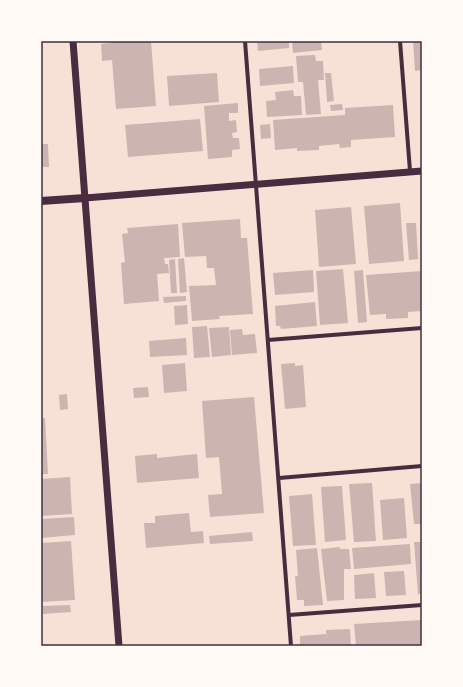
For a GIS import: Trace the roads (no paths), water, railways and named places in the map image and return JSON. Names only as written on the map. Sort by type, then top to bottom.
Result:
[{"type":"main road","points":[[41,201],[85,198]]},
{"type":"street","points":[[73,41],[119,646]]},
{"type":"street","points":[[246,41],[291,646]]},
{"type":"street","points":[[400,41],[410,172]]},
{"type":"street","points":[[85,198],[257,185],[422,170]]},
{"type":"street","points":[[268,340],[422,328]]},
{"type":"street","points":[[279,478],[422,466]]},
{"type":"street","points":[[289,615],[422,605]]}]
